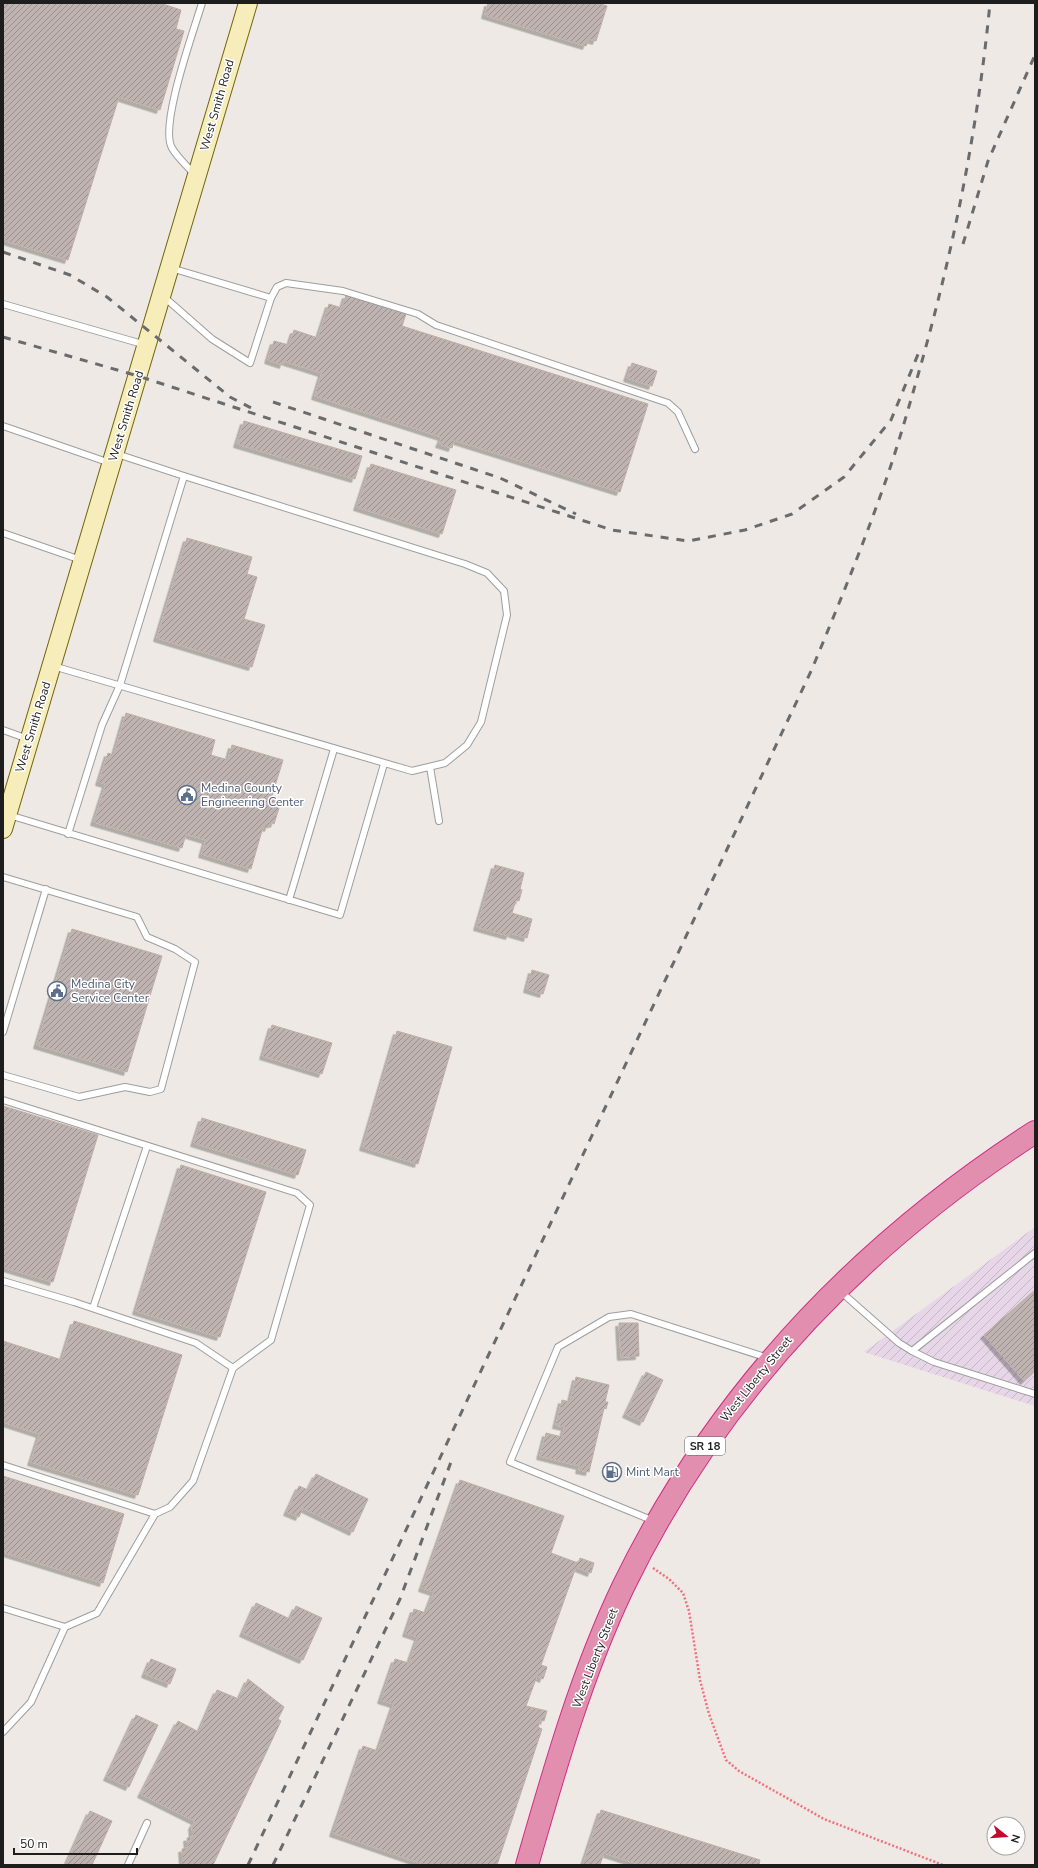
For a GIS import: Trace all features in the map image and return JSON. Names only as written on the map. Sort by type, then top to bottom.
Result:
[{"type":"highway","name":"West Liberty Street","points":[[527,1865],[557,1763],[601,1638],[638,1558],[657,1522],[683,1478],[724,1418],[792,1334],[900,1231],[951,1191],[1035,1132]]},
{"type":"street","name":"West Smith Road","points":[[5,822],[248,3]]},
{"type":"lane","points":[[196,176],[171,148],[169,133],[173,101],[202,3]]},
{"type":"lane","points":[[170,268],[271,298]]},
{"type":"lane","points":[[162,295],[212,340],[250,363],[271,298],[277,287],[286,283],[343,291],[418,314],[436,325],[668,403],[678,412],[695,449]]},
{"type":"lane","points":[[3,304],[147,346]]},
{"type":"lane","points":[[3,426],[114,458],[184,476],[465,564],[487,574],[504,591],[507,615],[481,722],[467,745],[445,763],[412,771],[52,665]]},
{"type":"lane","points":[[68,834],[102,725],[120,685],[184,476]]},
{"type":"lane","points":[[3,533],[83,560]]},
{"type":"lane","points":[[3,730],[30,739]]},
{"type":"lane","points":[[289,900],[334,749]]},
{"type":"lane","points":[[5,822],[68,834],[340,915],[384,764]]},
{"type":"lane","points":[[430,767],[439,821]]},
{"type":"lane","points":[[3,877],[137,917],[147,937],[175,949],[195,962],[161,1089],[150,1092],[125,1087],[80,1097],[3,1075]]},
{"type":"lane","points":[[3,1032],[46,889]]},
{"type":"lane","points":[[3,1100],[297,1193],[310,1205],[271,1340],[233,1368],[193,1481],[170,1507],[155,1514],[97,1613],[65,1627],[3,1608]]},
{"type":"lane","points":[[93,1308],[147,1146]]},
{"type":"lane","points":[[912,1351],[1035,1253]]},
{"type":"lane","points":[[3,1281],[93,1308],[196,1343],[233,1368]]},
{"type":"lane","points":[[838,1289],[899,1343],[912,1351],[934,1362],[1035,1394]]},
{"type":"lane","points":[[657,1522],[510,1462],[558,1347],[609,1317],[630,1314],[772,1359]]},
{"type":"lane","points":[[3,1465],[155,1514]]},
{"type":"lane","points":[[3,1732],[31,1702],[65,1627]]},
{"type":"lane","points":[[128,1865],[147,1823]]},
{"type":"path","points":[[638,1558],[669,1579],[683,1593],[689,1611],[700,1680],[709,1714],[726,1760],[739,1771],[824,1819],[943,1865]]},
{"type":"shaded area","points":[[1035,1227],[1035,1406],[864,1352]]},
{"type":"building","points":[[3,3],[160,3],[181,10],[176,29],[184,31],[160,110],[119,97],[68,260],[3,240]]},
{"type":"building","points":[[488,3],[598,3],[607,6],[596,41],[589,39],[586,46],[485,15]]},
{"type":"building","points":[[346,295],[406,314],[402,326],[648,404],[620,492],[454,440],[452,448],[439,444],[442,437],[315,396],[322,373],[284,361],[283,365],[268,360],[274,341],[289,345],[294,330],[318,338],[329,304],[342,308]]},
{"type":"building","points":[[632,363],[657,371],[652,386],[627,378]]},
{"type":"building","points":[[244,421],[362,456],[355,479],[237,444]]},
{"type":"building","points":[[371,464],[456,490],[442,534],[357,507]]},
{"type":"building","points":[[187,538],[252,557],[247,574],[257,577],[244,619],[265,625],[252,667],[157,638]]},
{"type":"building","name":"Medina County Engineering Center","points":[[126,713],[215,740],[211,755],[228,760],[232,745],[283,760],[271,799],[277,801],[275,807],[279,808],[274,824],[270,822],[268,828],[263,827],[251,869],[202,854],[206,840],[186,834],[182,848],[94,822],[106,784],[99,782],[108,753],[114,755]]},
{"type":"building","points":[[495,865],[524,873],[519,901],[516,900],[512,913],[532,919],[527,938],[510,933],[509,936],[477,927]]},
{"type":"building","points":[[72,929],[162,956],[127,1072],[37,1045]]},
{"type":"building","points":[[532,970],[549,975],[543,994],[527,989]]},
{"type":"building","points":[[272,1025],[332,1043],[322,1074],[263,1056]]},
{"type":"building","points":[[397,1031],[452,1047],[418,1164],[363,1147]]},
{"type":"building","points":[[3,1106],[98,1135],[53,1282],[3,1267],[3,1140],[5,1132],[3,1132]]},
{"type":"building","points":[[202,1118],[306,1150],[298,1175],[194,1143]]},
{"type":"building","points":[[181,1165],[266,1192],[220,1337],[136,1311]]},
{"type":"building","points":[[1035,1290],[1035,1371],[1024,1381],[984,1335]]},
{"type":"building","points":[[74,1321],[182,1355],[138,1495],[31,1462],[40,1434],[3,1422],[3,1341],[62,1360]]},
{"type":"building","points":[[619,1323],[638,1323],[639,1356],[621,1357]]},
{"type":"building","points":[[646,1372],[663,1380],[643,1422],[626,1414]]},
{"type":"building","points":[[576,1377],[609,1385],[605,1402],[608,1402],[606,1409],[604,1408],[589,1472],[579,1470],[580,1466],[540,1456],[546,1433],[562,1437],[565,1427],[556,1425],[562,1400],[570,1402]]},
{"type":"building","points":[[316,1474],[368,1499],[353,1532],[303,1508],[299,1517],[287,1512],[299,1486],[308,1490]]},
{"type":"building","points":[[3,1476],[124,1514],[103,1583],[3,1552]]},
{"type":"building","points":[[460,1480],[564,1516],[551,1553],[578,1563],[580,1558],[594,1563],[591,1573],[576,1567],[541,1665],[547,1667],[543,1679],[537,1676],[526,1706],[547,1711],[544,1721],[540,1720],[538,1727],[542,1729],[497,1865],[426,1865],[333,1833],[363,1746],[378,1751],[394,1704],[381,1700],[395,1659],[409,1663],[418,1637],[406,1633],[414,1609],[426,1613],[434,1592],[422,1588]]},
{"type":"building","points":[[256,1603],[290,1619],[296,1606],[322,1618],[303,1660],[243,1633]]},
{"type":"building","points":[[151,1659],[176,1669],[170,1684],[145,1674]]},
{"type":"building","points":[[248,1679],[284,1707],[278,1719],[281,1721],[213,1865],[181,1865],[183,1861],[182,1849],[188,1848],[187,1838],[193,1837],[192,1826],[195,1821],[141,1794],[178,1721],[199,1732],[217,1690],[239,1699]]},
{"type":"building","points":[[136,1715],[158,1725],[129,1787],[107,1777]]},
{"type":"building","points":[[601,1810],[760,1860],[759,1865],[642,1865],[604,1853],[600,1865],[583,1865]]},
{"type":"building","points":[[90,1811],[112,1821],[92,1865],[66,1865]]},
{"type":"railway","points":[[248,1865],[812,669],[848,582],[897,447],[944,278],[972,141],[990,3]]},
{"type":"railway","points":[[963,244],[988,161],[1035,55]]},
{"type":"railway","points":[[3,252],[70,275],[107,297],[230,397],[255,410]]},
{"type":"railway","points":[[3,337],[138,376],[612,530],[688,541],[745,530],[792,514],[844,477],[891,420],[921,347]]},
{"type":"railway","points":[[273,402],[500,478],[576,514]]},
{"type":"railway","points":[[273,1865],[400,1599],[451,1462]]},
{"type":"place","name":"Medina County Engineering Center","points":[[187,795]]},
{"type":"place","name":"Medina City Service Center","points":[[57,991]]},
{"type":"place","name":"Mint Mart","points":[[612,1472]]}]
